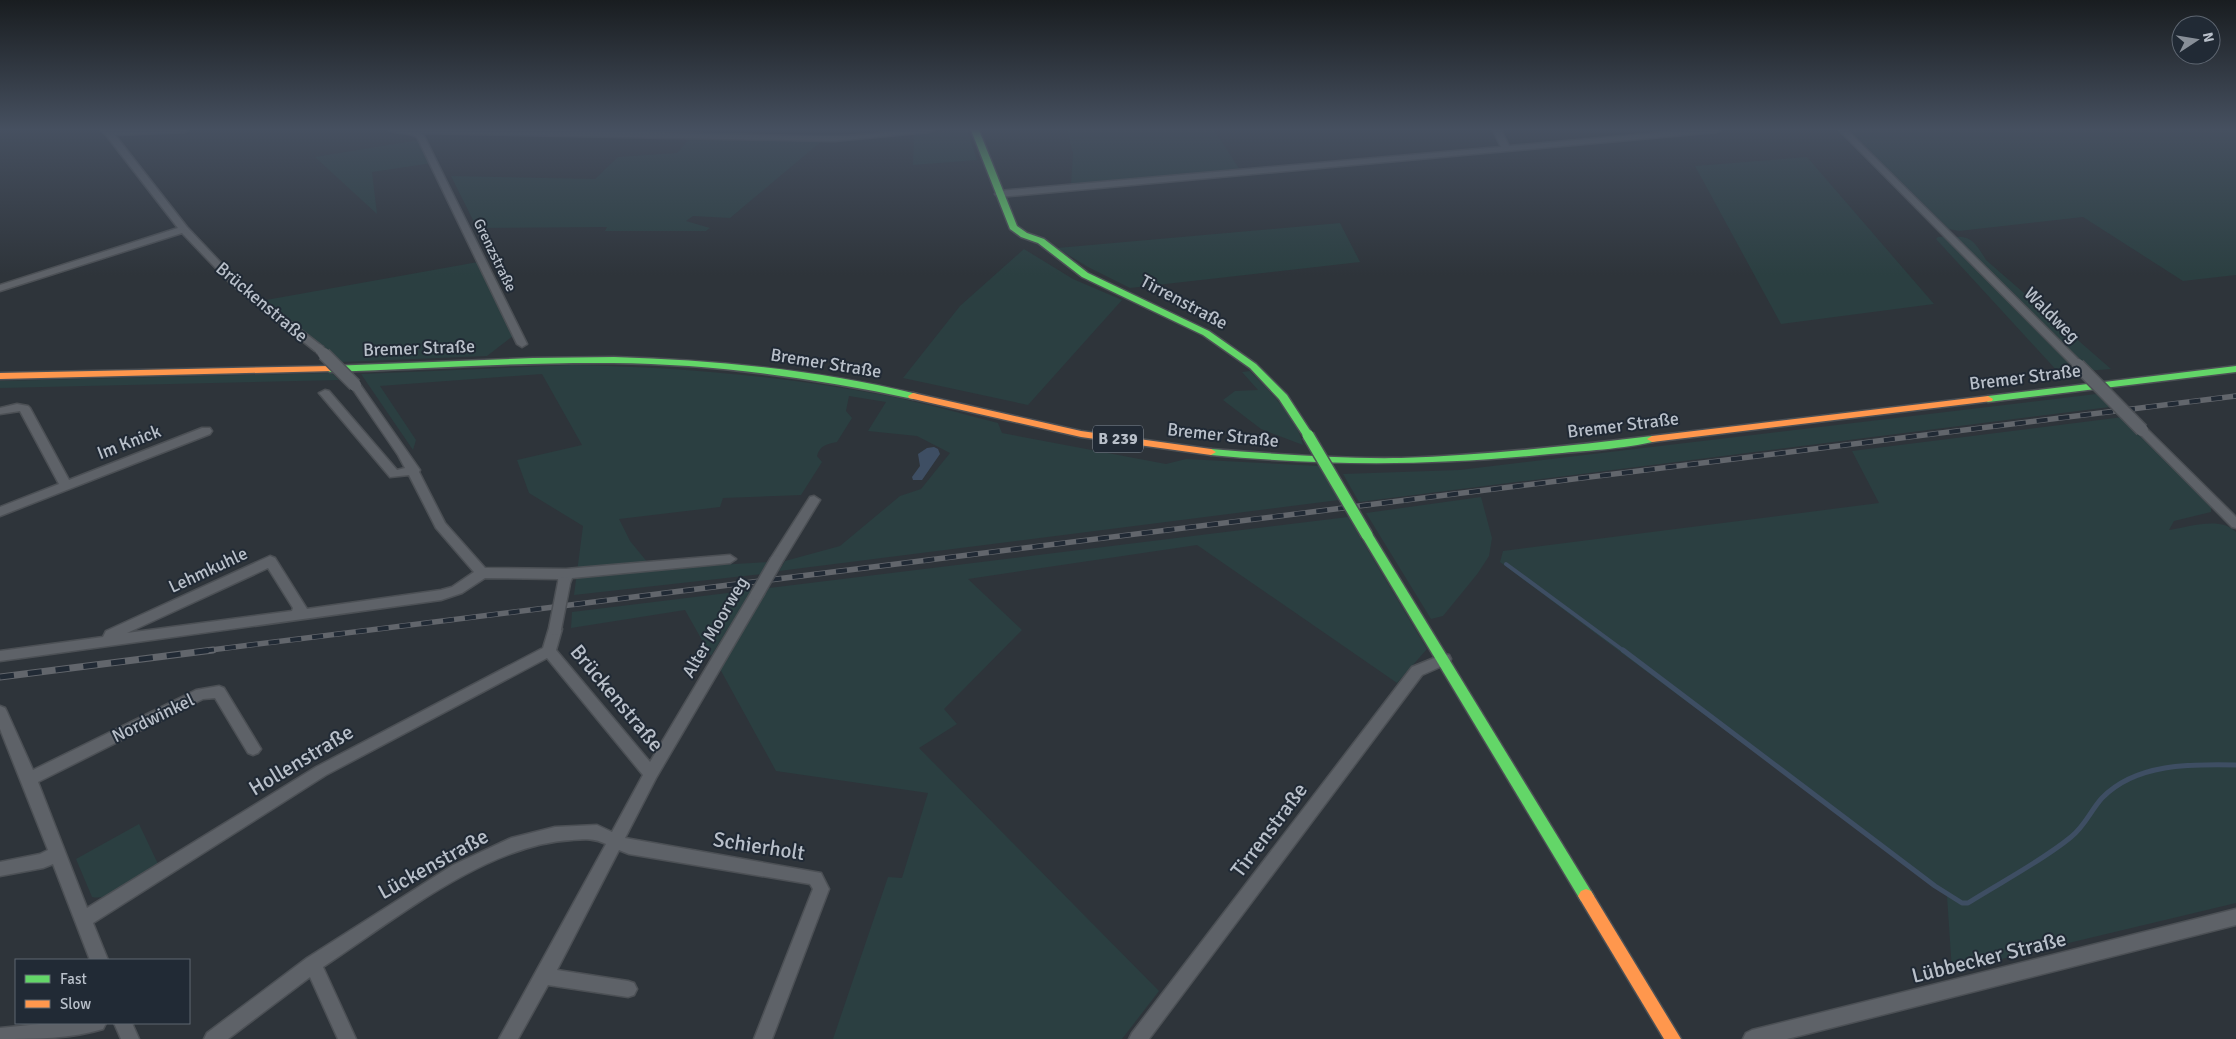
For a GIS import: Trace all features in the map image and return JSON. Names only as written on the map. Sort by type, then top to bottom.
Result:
[{"type":"main road","name":"Tirrenstraße","points":[[993,178],[1013,227],[1016,230],[1041,241],[1085,275],[1206,333],[1253,366],[1283,397],[1308,435],[1673,1039]]},
{"type":"main road","name":"Bremer Straße","points":[[0,376],[340,369],[575,360],[655,361],[724,366],[862,385],[1081,434],[1180,449],[1274,458],[1399,461],[1531,454],[2236,369]]},
{"type":"street","name":"Brückenstraße","points":[[144,178],[184,229],[236,284],[318,349],[355,385],[414,470],[440,525],[482,573]]},
{"type":"street","name":"Grenzstraße","points":[[441,178],[522,344]]},
{"type":"street","points":[[999,194],[1174,178]]},
{"type":"street","name":"Waldweg","points":[[1892,178],[2236,524]]},
{"type":"street","points":[[0,288],[184,229]]},
{"type":"street","points":[[325,393],[394,474],[414,470]]},
{"type":"street","points":[[0,411],[17,407],[24,408],[66,486]]},
{"type":"street","name":"Im Knick","points":[[0,512],[206,432]]},
{"type":"street","name":"Alter Moorweg","points":[[651,774],[814,500]]},
{"type":"street","points":[[482,573],[565,579],[730,560]]},
{"type":"street","name":"Lehmkuhle","points":[[107,642],[111,635],[270,561],[300,608],[298,614]]},
{"type":"street","name":"Lehmkuhle","points":[[0,656],[441,595],[457,590],[482,573]]},
{"type":"street","name":"Brückenstraße","points":[[508,1039],[544,976],[651,774],[549,651],[565,579]]},
{"type":"street","name":"Hollenstraße","points":[[84,920],[321,771],[549,651]]},
{"type":"street","name":"Tirrenstraße","points":[[1138,1039],[1417,671],[1444,659]]},
{"type":"street","name":"Nordwinkel","points":[[29,778],[201,694],[219,692],[253,749]]},
{"type":"street","points":[[0,712],[29,778],[99,959]]},
{"type":"street","name":"Lückenstraße","points":[[213,1039],[313,964],[459,870],[517,844],[555,834],[597,832],[614,841]]},
{"type":"street","name":"Schierholt","points":[[614,841],[630,847],[815,878],[822,889],[764,1039]]},
{"type":"street","points":[[0,869],[43,861],[58,853]]},
{"type":"street","name":"Lübbecker Straße","points":[[1752,1039],[2236,918]]},
{"type":"street","points":[[313,964],[346,1039]]},
{"type":"street","points":[[544,976],[628,989]]},
{"type":"street","points":[[0,1037],[84,1028],[94,1024]]},
{"type":"street","points":[[123,1024],[130,1039]]},
{"type":"green space","points":[[338,178],[373,178],[377,214]]},
{"type":"green space","points":[[452,178],[777,178],[730,218],[693,216],[686,221],[710,228],[706,231],[605,231],[607,227],[477,228]]},
{"type":"green space","points":[[1071,178],[1144,178],[1071,185]]},
{"type":"green space","points":[[1702,178],[1826,178],[1934,304],[1781,324]]},
{"type":"green space","points":[[1898,178],[2236,178],[2236,275],[2183,281],[2083,217],[1959,231],[1949,229]]},
{"type":"green space","points":[[1340,223],[1360,262],[1130,288],[1088,267],[1057,248]]},
{"type":"green space","points":[[1938,237],[1962,237],[1972,241],[1986,260],[2111,369],[2059,373],[1936,239]]},
{"type":"green space","points":[[1024,249],[1073,279],[1122,300],[1028,405],[903,378],[960,306]]},
{"type":"green space","points":[[478,262],[513,336],[487,356],[342,362],[266,300]]},
{"type":"green space","points":[[572,365],[691,370],[849,389],[916,402],[998,423],[1002,433],[1166,464],[1186,459],[1319,466],[1339,500],[779,571],[785,561],[840,546],[900,496],[921,489],[950,453],[917,436],[868,431],[886,402],[849,396],[846,411],[852,418],[837,442],[827,444],[820,449],[817,456],[822,462],[801,495],[723,498],[720,507],[619,519],[630,541],[653,569],[769,562],[762,574],[574,595],[583,526],[529,493],[517,460],[582,445],[542,374],[380,386],[416,440],[413,450],[361,374]]},
{"type":"green space","points":[[1250,371],[1289,415],[1300,435],[1303,445],[1261,429],[1223,400],[1235,391],[1258,390],[1242,372]]},
{"type":"green space","points":[[332,373],[339,380],[0,388],[0,381]]},
{"type":"green space","points":[[2096,394],[2110,407],[1359,502],[1343,474],[1459,470]]},
{"type":"green space","points":[[2123,417],[2211,505],[2211,512],[2174,521],[2169,530],[2213,524],[2230,527],[2236,532],[2236,903],[1952,971],[1947,896],[1500,562],[1503,551],[1879,503],[1852,451]]},
{"type":"green space","points":[[1481,497],[1492,538],[1489,556],[1478,573],[1443,616],[1431,619],[1366,513]]},
{"type":"green space","points":[[1348,517],[1427,649],[1397,683],[1197,545],[968,579],[1022,630],[944,709],[957,724],[919,748],[1159,991],[1122,1039],[833,1039],[888,877],[902,878],[928,793],[776,771],[720,669],[769,588]]},
{"type":"green space","points":[[752,590],[711,656],[685,610],[571,628],[572,612]]},
{"type":"green space","points":[[139,824],[158,864],[117,892],[108,896],[92,897],[76,859]]},
{"type":"water","points":[[934,447],[938,449],[940,454],[922,480],[913,480],[912,477],[920,466],[918,454],[927,448]]},
{"type":"waterway","points":[[1506,564],[1624,651]]},
{"type":"waterway","points":[[1623,650],[1935,886],[1962,903],[1968,903],[2060,846],[2080,828],[2102,798],[2116,786],[2131,778],[2165,768],[2236,765]]},
{"type":"railway","points":[[203,651],[2236,396]]},
{"type":"railway","points":[[0,677],[213,650]]},
{"type":"traffic: fast","points":[[994,178],[1013,227],[1024,235],[1041,241],[1085,275],[1206,333],[1253,366],[1283,397],[1308,435]]},
{"type":"traffic: fast","points":[[330,369],[533,361],[655,361],[720,365],[785,373],[913,396]]},
{"type":"traffic: fast","points":[[1988,399],[2236,369]]},
{"type":"traffic: fast","points":[[1308,435],[1367,535]]},
{"type":"traffic: fast","points":[[1211,452],[1305,459],[1400,461],[1526,453],[1652,439]]},
{"type":"traffic: fast","points":[[1367,535],[1586,896]]},
{"type":"traffic: slow","points":[[0,376],[330,369]]},
{"type":"traffic: slow","points":[[913,396],[1081,434],[1211,452]]},
{"type":"traffic: slow","points":[[1652,439],[1988,399]]},
{"type":"traffic: slow","points":[[1586,896],[1673,1039]]}]
